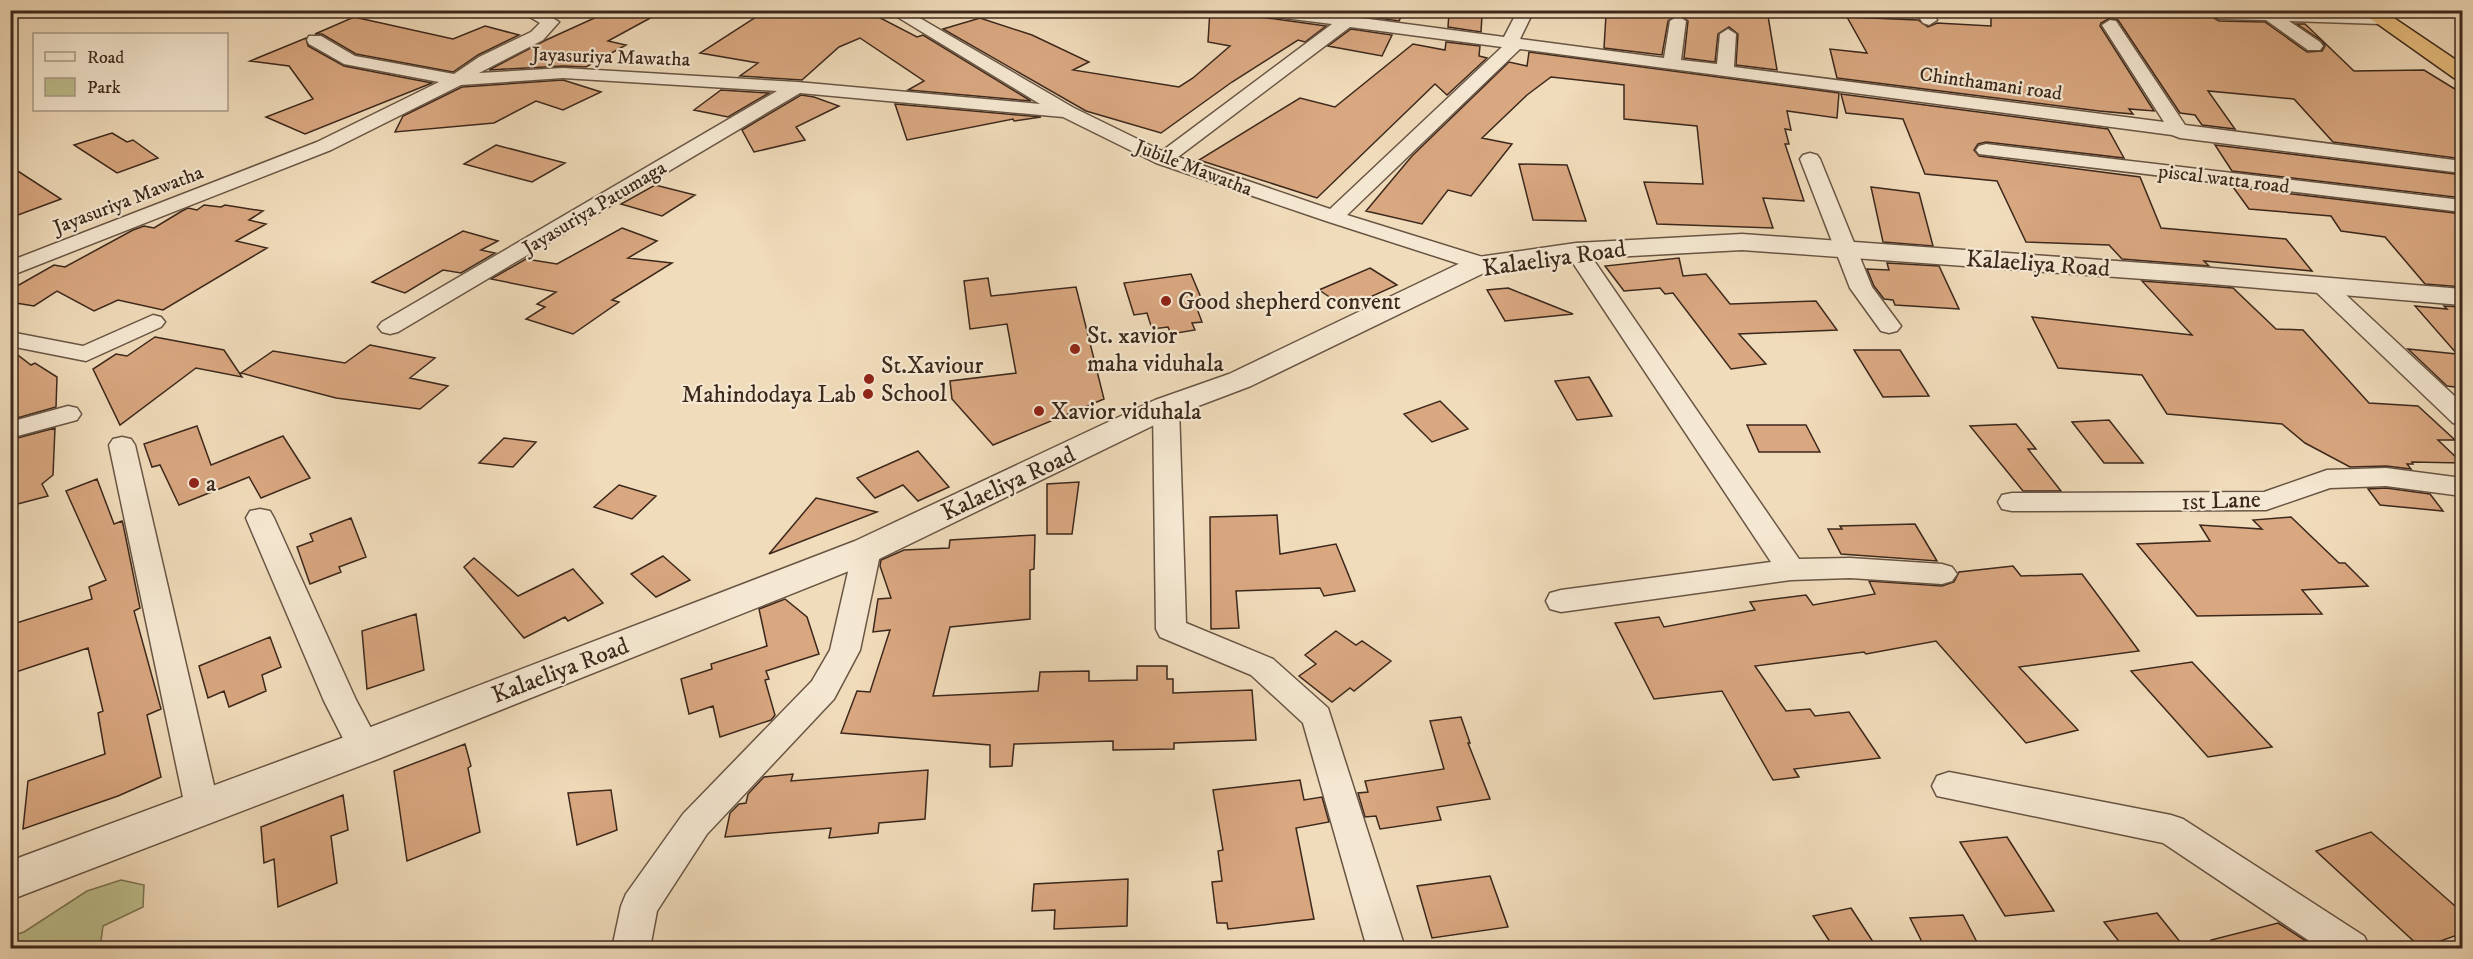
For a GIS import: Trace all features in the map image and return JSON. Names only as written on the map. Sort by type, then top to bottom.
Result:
[{"type":"highway","points":[[2401,10],[2463,52]]},
{"type":"highway","points":[[2374,15],[2463,73]]},
{"type":"street","points":[[315,40],[350,60],[457,80],[485,62],[537,36],[551,22],[525,10]]},
{"type":"street","name":"Jubile Mawatha","points":[[894,10],[1067,112],[1163,159],[1333,218],[1481,264]]},
{"type":"street","name":"Chinthamani road","points":[[1260,10],[2463,167]]},
{"type":"street","points":[[1333,218],[1512,44],[1522,11]]},
{"type":"street","points":[[2219,14],[2374,15]]},
{"type":"street","points":[[2272,16],[2314,46]]},
{"type":"street","points":[[1672,63],[1678,21]]},
{"type":"street","points":[[1163,159],[1346,22]]},
{"type":"street","points":[[2110,25],[2181,132]]},
{"type":"street","points":[[1725,70],[1728,34]]},
{"type":"street","name":"Jayasuriya Mawatha","points":[[10,269],[324,146],[457,80],[563,73],[797,87],[1067,112]]},
{"type":"street","name":"Jayasuriya Patumaga","points":[[390,327],[797,87]]},
{"type":"street","name":"piscal watta road","points":[[1986,150],[2463,206]]},
{"type":"street","points":[[1810,159],[1861,288],[1889,326]]},
{"type":"street","name":"Kalaeliya Road","points":[[10,881],[364,747],[867,550],[1166,407],[1240,380],[1481,264],[1576,251],[1742,242],[1845,248],[2463,297]]},
{"type":"street","points":[[1576,251],[1791,570]]},
{"type":"street","points":[[2322,285],[2463,417]]},
{"type":"street","points":[[10,339],[86,354],[153,322]]},
{"type":"street","points":[[1166,407],[1172,629],[1262,667],[1317,717],[1386,948]]},
{"type":"street","points":[[10,430],[68,414]]},
{"type":"street","points":[[122,445],[202,807]]},
{"type":"street","name":"1st Lane","points":[[2012,502],[2266,501],[2326,479],[2338,478],[2386,477],[2463,487]]},
{"type":"street","points":[[260,518],[340,701],[364,747]]},
{"type":"street","points":[[631,948],[639,906],[695,824],[823,690],[844,650],[867,550]]},
{"type":"street","points":[[1561,601],[1791,570],[1850,568],[1942,574]]},
{"type":"street","points":[[1949,786],[2171,830],[2351,948]]},
{"type":"green space","points":[[121,880],[144,885],[143,907],[103,926],[100,948],[11,948],[11,936],[24,932],[87,891]]},
{"type":"building","points":[[612,10],[665,10],[608,41],[626,45],[586,67],[489,70],[546,40]]},
{"type":"building","points":[[767,10],[865,10],[917,37],[923,35],[1031,101],[908,90],[924,81],[860,38],[839,47],[802,80],[740,76],[758,63],[700,53]]},
{"type":"building","points":[[1210,10],[1250,10],[1260,17],[1326,26],[1305,42],[1298,40],[1232,82],[1161,133],[1086,111],[943,29],[980,18],[1032,35],[1089,62],[1073,70],[1179,87],[1230,46],[1208,42]]},
{"type":"building","points":[[1322,10],[1382,10],[1403,13],[1399,21]]},
{"type":"building","points":[[1614,10],[1767,10],[1777,70],[1736,65],[1738,34],[1729,27],[1718,34],[1715,62],[1684,58],[1688,21],[1679,14],[1668,21],[1662,55],[1604,48],[1606,15],[1613,16]]},
{"type":"building","points":[[1991,10],[2195,11],[2197,14],[2209,15],[2219,21],[2265,22],[2307,52],[2322,51],[2325,46],[2322,41],[2297,24],[2305,24],[2354,71],[2424,70],[2463,94],[2463,159],[2333,142],[2294,99],[2208,91],[2235,129],[2202,125],[2195,115],[2180,113],[2118,20],[2110,18],[2100,26],[2154,111],[2129,109],[2133,114],[2099,111],[1837,78],[1830,49],[1867,53],[1847,17],[1918,20],[1928,27],[1937,23],[1991,26]]},
{"type":"building","points":[[1449,13],[1482,15],[1481,32],[1448,27]]},
{"type":"building","points":[[354,17],[453,39],[485,26],[519,35],[478,55],[453,72],[356,54],[322,34],[315,34]]},
{"type":"building","points":[[1351,29],[1392,35],[1382,56],[1328,46]]},
{"type":"building","points":[[306,38],[308,46],[344,66],[432,83],[305,134],[266,117],[313,99],[289,66],[250,61]]},
{"type":"building","points":[[1446,42],[1480,46],[1479,56],[1487,58],[1447,95],[1435,84],[1317,198],[1199,160],[1300,98],[1335,107],[1413,44],[1445,50]]},
{"type":"building","points":[[1529,52],[1839,93],[1837,118],[1787,111],[1791,130],[1785,129],[1789,144],[1785,144],[1804,201],[1763,198],[1773,228],[1657,224],[1644,182],[1703,184],[1697,126],[1624,119],[1624,85],[1551,77],[1527,95],[1482,138],[1512,144],[1471,196],[1448,190],[1422,224],[1366,211],[1412,156],[1509,62],[1527,66]]},
{"type":"building","points":[[563,80],[601,92],[563,110],[536,101],[494,123],[395,132],[403,116],[462,87]]},
{"type":"building","points":[[721,90],[769,93],[728,117],[694,110]]},
{"type":"building","points":[[1841,94],[2108,129],[2124,158],[1986,142],[1978,144],[1974,150],[1979,156],[2140,177],[2161,228],[2286,239],[2312,271],[2204,261],[2209,266],[2122,259],[2109,245],[2026,242],[1997,181],[1925,174],[1903,119],[1846,113]]},
{"type":"building","points":[[801,95],[839,106],[796,127],[805,140],[754,152],[742,130]]},
{"type":"building","points":[[895,104],[1041,117],[1014,121],[1013,119],[907,140]]},
{"type":"building","points":[[112,133],[127,142],[133,140],[158,158],[117,173],[74,145]]},
{"type":"building","points":[[496,145],[565,163],[532,182],[464,164]]},
{"type":"building","points":[[2215,145],[2463,175],[2463,198],[2232,171]]},
{"type":"building","points":[[1519,164],[1567,165],[1586,221],[1533,220]]},
{"type":"building","points":[[10,166],[61,199],[10,218]]},
{"type":"building","points":[[655,185],[695,195],[662,216],[621,204]]},
{"type":"building","points":[[1871,187],[1919,193],[1933,246],[1883,242]]},
{"type":"building","points":[[2233,187],[2463,214],[2463,287],[2425,284],[2385,237],[2341,231],[2331,216],[2249,209]]},
{"type":"building","points":[[204,205],[221,207],[225,205],[263,211],[249,220],[266,224],[236,241],[267,248],[163,310],[118,300],[94,311],[57,291],[34,306],[10,302],[10,290],[54,265],[65,267],[133,230],[144,226],[154,228],[188,208],[197,210]]},
{"type":"building","points":[[622,228],[657,241],[628,258],[672,263],[612,300],[619,302],[573,334],[526,319],[545,307],[537,304],[556,292],[491,279],[526,259],[557,264]]},
{"type":"building","points":[[463,231],[498,241],[481,250],[495,253],[461,273],[443,270],[405,293],[372,282]]},
{"type":"building","points":[[1679,258],[1683,276],[1706,274],[1730,304],[1816,301],[1837,330],[1739,334],[1766,364],[1731,369],[1673,293],[1665,294],[1660,288],[1624,291],[1605,266]]},
{"type":"building","points":[[1887,263],[1939,266],[1959,309],[1895,305],[1893,300],[1884,299],[1874,286],[1867,269],[1889,270]]},
{"type":"building","points":[[1370,268],[1397,285],[1346,308],[1319,290]]},
{"type":"building","name":"Good shepherd convent","points":[[1191,274],[1204,305],[1196,306],[1202,322],[1192,323],[1195,330],[1171,334],[1168,327],[1152,329],[1147,313],[1134,315],[1124,283]]},
{"type":"building","points":[[988,278],[991,296],[1076,287],[1104,399],[993,445],[952,399],[950,381],[1016,373],[1007,324],[970,329],[964,281]]},
{"type":"building","points":[[2142,281],[2233,288],[2276,329],[2303,330],[2369,403],[2418,406],[2455,440],[2438,440],[2462,463],[2412,462],[2413,464],[2407,464],[2411,469],[2386,466],[2350,467],[2305,443],[2282,424],[2167,414],[2142,375],[2058,368],[2032,317],[2192,335]]},
{"type":"building","points":[[1508,288],[1573,314],[1505,321],[1487,290]]},
{"type":"building","points":[[2415,306],[2447,309],[2444,306],[2463,307],[2463,388],[2447,386],[2408,349],[2457,354]]},
{"type":"building","points":[[155,337],[224,350],[242,377],[196,368],[120,425],[93,369],[116,354],[127,356]]},
{"type":"building","points":[[370,345],[435,358],[410,378],[448,386],[420,409],[336,398],[241,373],[273,351],[345,363]]},
{"type":"building","points":[[10,349],[31,365],[35,363],[57,377],[56,407],[10,420]]},
{"type":"building","points":[[1854,350],[1900,350],[1929,396],[1883,397]]},
{"type":"building","points":[[1589,377],[1612,416],[1577,420],[1555,381]]},
{"type":"building","points":[[1440,401],[1468,429],[1432,442],[1404,414]]},
{"type":"building","points":[[2109,420],[2143,463],[2104,463],[2072,422]]},
{"type":"building","points":[[2016,424],[2036,449],[2028,449],[2061,491],[2023,491],[1970,426]]},
{"type":"building","points":[[1747,425],[1806,425],[1820,452],[1759,452]]},
{"type":"building","points":[[197,426],[211,465],[283,436],[310,478],[261,498],[249,477],[179,505],[160,465],[152,467],[144,444]]},
{"type":"building","points":[[55,428],[53,475],[42,484],[48,496],[10,506],[10,440]]},
{"type":"building","points":[[504,438],[536,442],[513,467],[479,463]]},
{"type":"building","points":[[918,451],[949,487],[918,501],[903,485],[875,498],[857,478]]},
{"type":"building","points":[[97,479],[114,524],[122,521],[123,524],[140,608],[134,611],[161,709],[147,715],[161,777],[118,796],[23,829],[28,781],[105,754],[98,713],[103,711],[88,648],[10,674],[10,625],[92,599],[89,587],[106,580],[66,491]]},
{"type":"building","points":[[1079,482],[1072,534],[1047,534],[1047,484]]},
{"type":"building","points":[[619,485],[656,496],[632,519],[594,507]]},
{"type":"building","points":[[2386,488],[2430,494],[2443,511],[2380,505],[2368,489]]},
{"type":"building","points":[[816,498],[877,512],[769,554]]},
{"type":"building","points":[[1277,515],[1280,554],[1336,544],[1355,591],[1324,596],[1320,588],[1236,591],[1239,628],[1211,629],[1210,517]]},
{"type":"building","points":[[2291,517],[2339,563],[2345,563],[2368,586],[2302,590],[2322,614],[2197,616],[2137,544],[2210,541],[2200,525],[2262,529],[2253,520]]},
{"type":"building","points":[[351,518],[366,557],[339,567],[341,572],[310,584],[297,547],[313,541],[310,534]]},
{"type":"building","points":[[1915,524],[1937,561],[1841,554],[1828,529],[1842,529],[1840,526]]},
{"type":"building","points":[[1035,535],[1034,569],[1030,570],[1030,619],[950,627],[933,696],[1038,691],[1040,672],[1089,671],[1089,681],[1137,680],[1137,666],[1167,666],[1167,679],[1173,679],[1173,693],[1252,690],[1256,740],[1174,743],[1174,749],[1113,750],[1113,741],[1014,744],[1012,766],[990,767],[990,745],[841,733],[857,691],[870,692],[890,630],[873,632],[878,599],[891,598],[880,566],[881,560],[904,550],[949,548],[950,540]]},
{"type":"building","points":[[663,556],[690,580],[656,597],[631,574]]},
{"type":"building","points":[[474,558],[518,596],[573,569],[603,603],[568,621],[565,617],[524,638],[464,567]]},
{"type":"building","points":[[2013,566],[2021,576],[2082,574],[2139,651],[2019,667],[2078,730],[2026,743],[1936,641],[1866,654],[1864,652],[1755,666],[1786,711],[1810,709],[1815,716],[1849,712],[1880,758],[1794,769],[1799,777],[1773,780],[1722,691],[1654,699],[1615,623],[1659,617],[1664,627],[1755,610],[1750,602],[1806,595],[1813,605],[1875,594],[1869,581],[1942,586],[1954,582],[1959,572]]},
{"type":"building","points":[[785,599],[807,617],[819,654],[766,671],[769,679],[765,680],[775,715],[771,720],[720,737],[713,706],[689,714],[681,679],[712,669],[711,664],[767,646],[759,609]]},
{"type":"building","points":[[416,614],[424,670],[367,689],[362,631]]},
{"type":"building","points":[[1336,631],[1356,645],[1362,641],[1391,661],[1354,691],[1350,688],[1332,702],[1299,676],[1316,664],[1305,655]]},
{"type":"building","points":[[270,637],[281,667],[262,675],[266,691],[229,707],[224,691],[208,698],[199,666]]},
{"type":"building","points":[[2192,662],[2272,747],[2208,757],[2131,671]]},
{"type":"building","points":[[1461,717],[1470,743],[1468,743],[1490,799],[1437,807],[1441,820],[1380,829],[1376,816],[1365,817],[1358,793],[1368,792],[1365,781],[1444,769],[1430,721]]},
{"type":"building","points":[[465,744],[471,766],[468,768],[480,832],[407,861],[394,771]]},
{"type":"building","points":[[928,770],[925,819],[879,823],[878,833],[829,838],[831,828],[725,837],[730,813],[739,804],[746,803],[748,794],[764,777],[793,774],[791,781]]},
{"type":"building","points":[[1300,780],[1304,800],[1322,797],[1329,822],[1296,828],[1314,919],[1228,929],[1227,923],[1217,923],[1212,882],[1222,881],[1218,851],[1223,850],[1213,790]]},
{"type":"building","points":[[611,790],[617,830],[577,845],[568,793]]},
{"type":"building","points":[[343,795],[348,830],[331,836],[337,883],[278,907],[274,859],[264,863],[261,827]]},
{"type":"building","points":[[2371,832],[2463,913],[2463,933],[2421,948],[2316,851]]},
{"type":"building","points":[[2007,837],[2054,911],[2005,916],[1960,842]]},
{"type":"building","points":[[1490,876],[1508,927],[1432,938],[1417,886]]},
{"type":"building","points":[[1128,879],[1127,926],[1054,929],[1055,910],[1032,911],[1034,884]]},
{"type":"building","points":[[1851,908],[1877,948],[1834,948],[1813,916]]},
{"type":"building","points":[[2157,913],[2185,948],[2124,948],[2104,922]]},
{"type":"building","points":[[1963,915],[1980,948],[1925,948],[1910,918]]},
{"type":"building","points":[[2278,923],[2317,948],[2212,948],[2211,940]]},
{"type":"place","name":"Good shepherd convent","points":[[1166,301]]},
{"type":"place","name":"St. xavior maha viduhala","points":[[1075,349]]},
{"type":"place","name":"St.Xaviour School","points":[[869,379]]},
{"type":"place","name":"Mahindodaya Lab","points":[[868,394]]},
{"type":"place","name":"Xavior viduhala","points":[[1039,411]]},
{"type":"place","name":"a","points":[[194,483]]}]
